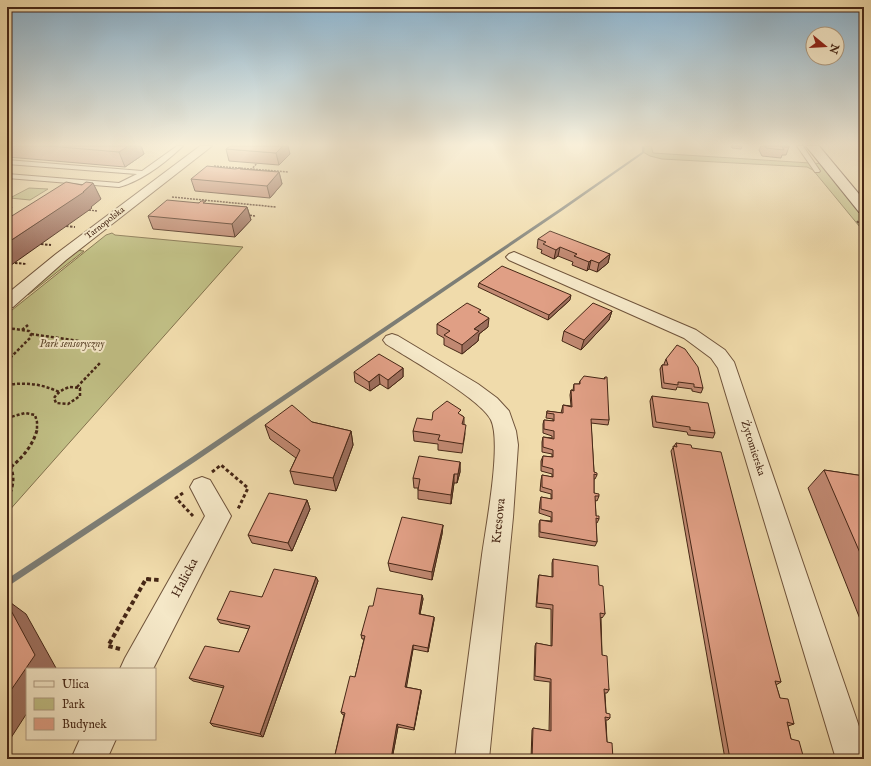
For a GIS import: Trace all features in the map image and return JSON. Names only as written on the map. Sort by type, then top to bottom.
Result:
[{"type":"street","name":"Tarnopolska","points":[[7,303],[61,256],[160,182]]},
{"type":"street","points":[[842,182],[864,209]]},
{"type":"street","name":"Żytomierska","points":[[514,257],[690,334],[718,354],[726,367],[853,759]]},
{"type":"street","name":"Kresowa","points":[[392,340],[471,389],[490,403],[500,417],[506,431],[500,517],[472,759]]},
{"type":"street","name":"Halicka","points":[[126,662],[218,516],[202,486]]},
{"type":"street","points":[[88,759],[98,740]]},
{"type":"lane","points":[[14,182],[95,191]]},
{"type":"lane","points":[[79,182],[119,185],[128,182]]},
{"type":"path","points":[[172,197],[276,207]]},
{"type":"path","points":[[242,215],[256,216]]},
{"type":"path","points":[[15,263],[31,265]]},
{"type":"path","points":[[22,330],[28,325]]},
{"type":"path","points":[[7,328],[29,331],[31,334],[79,340]]},
{"type":"path","points":[[7,361],[30,338],[31,334]]},
{"type":"path","points":[[77,387],[100,363]]},
{"type":"path","points":[[7,385],[34,383],[52,388],[59,392]]},
{"type":"path","points":[[70,387],[77,387],[81,390],[80,396],[68,404],[59,404],[54,401],[54,398],[59,392],[70,387]]},
{"type":"path","points":[[7,418],[32,413],[35,415],[39,425],[28,451],[11,467]]},
{"type":"path","points":[[7,461],[11,467],[14,477],[13,486],[7,500]]},
{"type":"path","points":[[126,662],[120,649],[108,646],[146,579],[159,580],[163,574]]},
{"type":"green space","points":[[823,182],[841,182],[864,209],[864,232]]},
{"type":"green space","points":[[29,188],[48,189],[30,200],[10,198]]},
{"type":"green space","name":"Park sensoryczny","points":[[112,233],[115,235],[243,247],[7,513],[7,314],[106,235]]},
{"type":"green space","points":[[75,250],[84,251],[28,295],[28,290]]},
{"type":"building","points":[[66,182],[82,185],[86,182],[93,183],[84,192],[7,243],[7,219]]},
{"type":"building","points":[[221,182],[271,182],[267,186]]},
{"type":"building","points":[[167,200],[199,203],[201,201],[206,201],[203,203],[247,207],[232,224],[148,216]]},
{"type":"building","points":[[550,231],[610,254],[599,263],[591,260],[589,262],[574,256],[577,254],[560,247],[556,250],[543,244],[546,242],[538,239]]},
{"type":"building","points":[[502,266],[571,295],[549,315],[479,283]]},
{"type":"building","points":[[467,303],[481,310],[478,312],[489,318],[474,329],[479,331],[462,345],[444,335],[450,331],[437,324]]},
{"type":"building","points":[[593,303],[612,311],[584,340],[564,331]]},
{"type":"building","points":[[677,345],[685,349],[698,367],[703,388],[694,387],[694,384],[678,382],[678,385],[664,383],[662,365],[668,365],[666,359]]},
{"type":"building","points":[[379,354],[403,368],[388,380],[379,374],[369,382],[354,372]]},
{"type":"building","points":[[584,376],[605,379],[605,377],[607,377],[609,420],[591,419],[594,472],[597,473],[597,475],[594,474],[594,493],[599,494],[599,496],[595,496],[596,516],[599,516],[599,519],[596,518],[597,542],[540,532],[540,520],[552,522],[552,512],[541,509],[541,497],[552,499],[552,490],[542,487],[542,475],[553,477],[553,469],[542,466],[543,456],[553,457],[553,450],[543,447],[543,437],[554,439],[554,431],[544,429],[544,420],[554,421],[554,414],[547,413],[547,411],[563,413],[563,405],[572,407],[571,390],[574,391],[574,384],[580,384],[580,381]]},
{"type":"building","points":[[652,396],[708,403],[715,433],[690,430],[690,427],[656,422]]},
{"type":"building","points":[[447,401],[461,410],[458,413],[464,417],[462,424],[466,425],[463,444],[438,440],[440,435],[413,431],[417,418],[432,420],[433,412]]},
{"type":"building","points":[[292,405],[312,422],[351,431],[333,478],[290,471],[300,450],[265,425]]},
{"type":"building","points":[[676,443],[691,445],[692,448],[721,452],[781,682],[775,681],[780,698],[788,699],[794,724],[787,722],[791,739],[799,741],[804,759],[730,759],[673,446],[677,447]]},
{"type":"building","points":[[419,456],[460,462],[458,474],[454,474],[451,495],[418,490],[420,479],[413,478]]},
{"type":"building","points":[[824,470],[864,476],[864,562]]},
{"type":"building","points":[[269,493],[307,500],[288,543],[248,535]]},
{"type":"building","points":[[402,517],[443,525],[432,572],[388,563]]},
{"type":"building","points":[[553,559],[598,566],[599,585],[603,586],[605,614],[600,613],[602,655],[607,656],[609,690],[604,689],[606,713],[610,714],[610,718],[605,717],[607,742],[612,743],[613,759],[532,759],[533,728],[551,731],[551,679],[535,676],[536,643],[552,646],[553,605],[537,603],[539,575],[553,577]]},
{"type":"building","points":[[274,569],[316,577],[260,734],[210,723],[224,686],[189,678],[205,646],[239,652],[250,626],[217,619],[230,591],[262,597]]},
{"type":"building","points":[[377,588],[422,595],[419,614],[434,617],[428,648],[413,645],[405,687],[421,690],[414,728],[397,724],[391,759],[334,759],[345,713],[341,712],[350,676],[355,677],[365,636],[361,635],[369,606],[373,606]]},
{"type":"building","points":[[7,603],[35,655],[7,696]]},
{"type":"waterway","points":[[7,583],[194,459],[601,182]]}]
